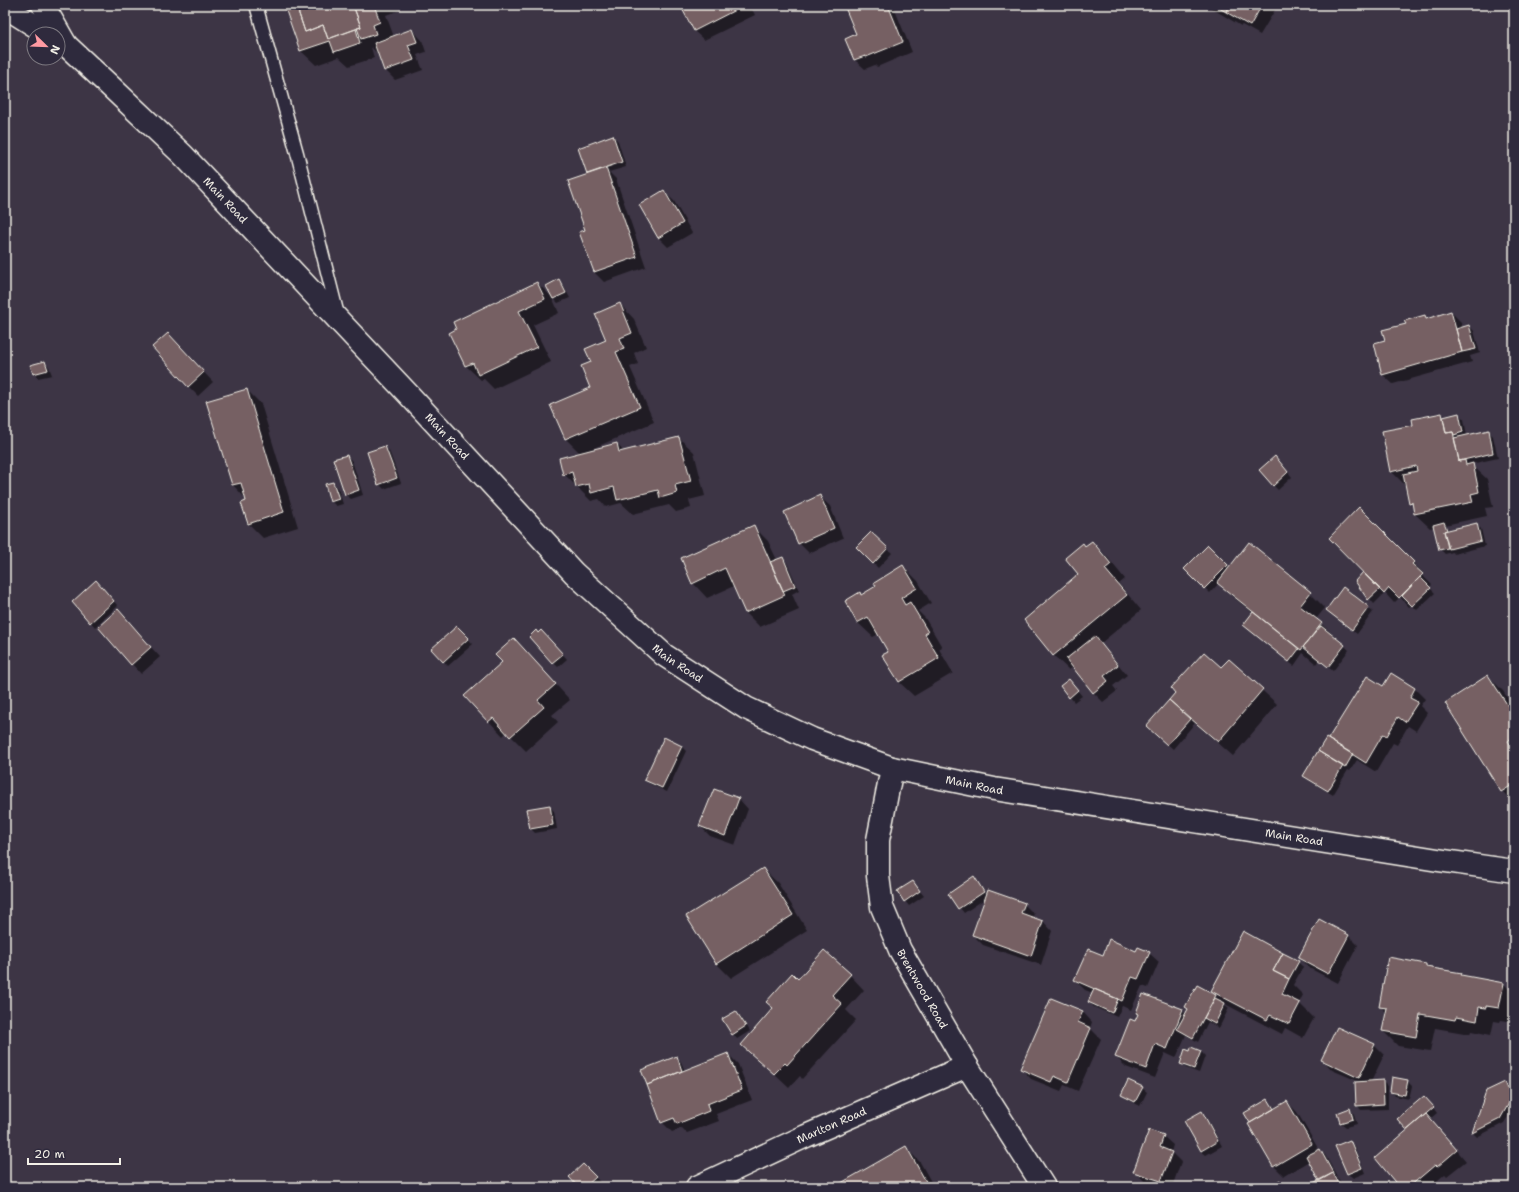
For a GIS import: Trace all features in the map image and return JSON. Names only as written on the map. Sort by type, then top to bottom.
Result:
[{"type":"main road","name":"Main Road","points":[[43,5],[54,26]]},
{"type":"main road","points":[[5,7],[35,26]]},
{"type":"main road","name":"Main Road","points":[[66,47],[183,155],[574,573],[664,655],[746,708],[812,738],[892,768],[994,789],[1514,871]]},
{"type":"main road","name":"Brentwood Road","points":[[892,768],[878,840],[878,876],[882,907],[900,950],[967,1066],[1044,1187]]},
{"type":"main road","name":"Marlton Road","points":[[697,1187],[806,1136],[967,1066]]},
{"type":"lane","points":[[256,5],[297,153],[339,322]]},
{"type":"building","points":[[284,5],[296,5],[305,32],[323,25],[328,39],[356,29],[360,43],[334,52],[330,41],[300,51]]},
{"type":"building","points":[[296,5],[353,5],[361,27],[328,39],[323,25],[305,32]]},
{"type":"building","points":[[353,5],[374,5],[380,22],[373,25],[376,34],[361,39],[357,28],[361,27]]},
{"type":"building","points":[[680,5],[745,5],[694,31]]},
{"type":"building","points":[[844,5],[888,5],[903,42],[866,57],[865,56],[854,60],[845,39],[856,34]]},
{"type":"building","points":[[1214,5],[1231,5],[1226,12]]},
{"type":"building","points":[[1231,5],[1262,5],[1250,26],[1226,12]]},
{"type":"building","points":[[412,29],[417,42],[408,45],[414,60],[384,71],[374,43]]},
{"type":"building","points":[[613,135],[622,162],[587,174],[578,148]]},
{"type":"building","points":[[606,168],[637,257],[594,272],[579,232],[585,230],[568,181]]},
{"type":"building","points":[[664,190],[683,223],[658,238],[639,205]]},
{"type":"building","points":[[559,279],[566,293],[553,299],[546,286]]},
{"type":"building","points":[[537,282],[545,299],[519,311],[537,347],[478,375],[473,363],[465,366],[449,333],[456,329],[453,322]]},
{"type":"building","points":[[620,303],[632,333],[620,338],[624,349],[616,352],[640,407],[565,439],[550,405],[590,388],[581,366],[591,362],[585,349],[606,340],[595,314]]},
{"type":"building","points":[[1451,311],[1462,352],[1382,375],[1374,343],[1385,340],[1382,330],[1406,324],[1404,321],[1425,315],[1426,319]]},
{"type":"building","points":[[1469,325],[1476,349],[1462,352],[1456,329]]},
{"type":"building","points":[[168,333],[204,372],[188,387],[152,347]]},
{"type":"building","points":[[45,361],[48,370],[33,374],[30,365]]},
{"type":"building","points":[[247,389],[284,512],[248,524],[241,503],[246,501],[241,483],[232,485],[206,401]]},
{"type":"building","points":[[1442,413],[1446,433],[1453,432],[1459,461],[1465,460],[1466,465],[1473,463],[1479,492],[1471,494],[1473,502],[1414,514],[1412,502],[1409,503],[1403,474],[1417,471],[1416,466],[1390,472],[1382,431],[1413,425],[1412,419]]},
{"type":"building","points":[[1459,413],[1463,432],[1454,435],[1453,432],[1446,433],[1443,417]]},
{"type":"building","points":[[1489,430],[1493,453],[1459,461],[1454,438]]},
{"type":"building","points":[[679,437],[691,481],[675,485],[677,493],[660,498],[658,490],[617,500],[614,487],[591,493],[589,484],[576,487],[572,472],[563,475],[559,458],[617,443],[619,452]]},
{"type":"building","points":[[385,446],[397,478],[378,485],[367,452]]},
{"type":"building","points":[[347,455],[359,490],[345,495],[333,459]]},
{"type":"building","points":[[1275,456],[1288,472],[1273,486],[1259,470]]},
{"type":"building","points":[[333,482],[339,499],[330,502],[325,484]]},
{"type":"building","points":[[820,495],[834,528],[798,544],[784,512]]},
{"type":"building","points":[[1359,507],[1414,562],[1412,564],[1423,574],[1399,598],[1389,588],[1384,594],[1329,538]]},
{"type":"building","points":[[1444,522],[1447,530],[1444,531],[1448,548],[1439,550],[1433,525]]},
{"type":"building","points":[[1477,523],[1481,541],[1449,549],[1444,531]]},
{"type":"building","points":[[754,525],[785,595],[745,613],[725,568],[692,584],[681,558]]},
{"type":"building","points":[[871,532],[888,548],[873,564],[856,547]]},
{"type":"building","points":[[1092,541],[1111,564],[1105,569],[1127,595],[1053,656],[1024,620],[1078,574],[1065,558],[1083,543],[1085,546]]},
{"type":"building","points":[[1249,542],[1311,592],[1300,606],[1322,623],[1301,650],[1217,583]]},
{"type":"building","points":[[1208,545],[1228,565],[1204,589],[1184,569]]},
{"type":"building","points":[[783,557],[795,586],[783,591],[770,562]]},
{"type":"building","points":[[903,565],[917,588],[901,598],[905,605],[910,602],[928,632],[925,634],[939,658],[899,682],[882,655],[888,652],[868,617],[857,623],[845,601],[860,592],[861,595],[876,586],[874,583]]},
{"type":"building","points":[[1363,572],[1380,589],[1368,600],[1355,581]]},
{"type":"building","points":[[1420,577],[1431,588],[1412,606],[1402,596]]},
{"type":"building","points":[[96,580],[114,601],[90,623],[72,602]]},
{"type":"building","points":[[1343,587],[1369,607],[1352,630],[1326,610]]},
{"type":"building","points":[[118,609],[151,647],[131,665],[98,627]]},
{"type":"building","points":[[1253,612],[1299,649],[1289,662],[1243,625]]},
{"type":"building","points":[[457,626],[469,638],[443,662],[431,649]]},
{"type":"building","points":[[1321,626],[1345,645],[1328,667],[1303,647]]},
{"type":"building","points":[[536,630],[538,633],[541,630],[563,654],[552,663],[529,637]]},
{"type":"building","points":[[1095,636],[1118,665],[1104,676],[1108,681],[1093,693],[1066,659]]},
{"type":"building","points":[[514,638],[556,684],[538,700],[544,707],[510,737],[493,718],[488,722],[464,696],[502,662],[495,655]]},
{"type":"building","points":[[1204,652],[1221,667],[1229,659],[1263,689],[1218,742],[1169,700],[1175,693],[1171,688]]},
{"type":"building","points":[[1391,673],[1415,688],[1410,698],[1418,702],[1405,722],[1398,717],[1387,736],[1383,734],[1366,763],[1328,739],[1367,676],[1383,686]]},
{"type":"building","points":[[1488,675],[1510,709],[1514,707],[1514,736],[1508,741],[1514,750],[1514,784],[1501,792],[1445,703]]},
{"type":"building","points":[[1069,679],[1078,690],[1069,698],[1060,686]]},
{"type":"building","points":[[1169,700],[1190,719],[1167,745],[1146,726]]},
{"type":"building","points":[[664,737],[682,746],[662,788],[644,780]]},
{"type":"building","points":[[1326,738],[1353,754],[1345,768],[1318,751]]},
{"type":"building","points":[[1318,751],[1343,766],[1328,791],[1303,776]]},
{"type":"building","points":[[714,789],[739,798],[725,836],[699,826]]},
{"type":"building","points":[[550,805],[553,825],[530,829],[526,809]]},
{"type":"building","points":[[763,868],[793,915],[716,964],[686,916]]},
{"type":"building","points":[[974,876],[984,892],[958,909],[948,894]]},
{"type":"building","points":[[913,881],[920,891],[904,902],[897,891]]},
{"type":"building","points":[[988,890],[1025,903],[1021,913],[1043,921],[1031,956],[972,935]]},
{"type":"building","points":[[1319,919],[1349,935],[1328,974],[1298,958]]},
{"type":"building","points":[[1243,931],[1283,953],[1273,971],[1289,979],[1282,994],[1300,1003],[1289,1024],[1270,1015],[1267,1020],[1211,991]]},
{"type":"building","points":[[1109,939],[1136,951],[1138,947],[1150,952],[1138,979],[1132,977],[1122,1001],[1074,980],[1088,949],[1103,955]]},
{"type":"building","points":[[824,950],[851,974],[832,995],[842,1004],[787,1065],[785,1063],[774,1074],[741,1045],[773,1008],[766,1002],[792,973],[798,979]]},
{"type":"building","points":[[1283,953],[1299,961],[1289,979],[1273,971]]},
{"type":"building","points":[[1388,957],[1426,964],[1426,967],[1462,973],[1461,975],[1504,983],[1499,1008],[1486,1006],[1486,1008],[1479,1007],[1477,1021],[1456,1017],[1455,1020],[1420,1014],[1416,1037],[1382,1031],[1387,1008],[1379,1007]]},
{"type":"building","points":[[1197,985],[1216,995],[1193,1038],[1177,1029],[1188,1009],[1185,1007]]},
{"type":"building","points":[[1094,989],[1118,999],[1112,1013],[1088,1002]]},
{"type":"building","points":[[1143,994],[1183,1009],[1167,1049],[1155,1044],[1146,1069],[1115,1057],[1130,1019],[1135,1021],[1138,1014],[1136,1013]]},
{"type":"building","points":[[1051,998],[1083,1011],[1078,1022],[1091,1028],[1068,1082],[1054,1076],[1051,1082],[1020,1069]]},
{"type":"building","points":[[1215,998],[1225,1003],[1215,1024],[1204,1018]]},
{"type":"building","points":[[736,1011],[746,1026],[732,1035],[722,1019]]},
{"type":"building","points":[[1337,1027],[1375,1044],[1359,1078],[1321,1060]]},
{"type":"building","points":[[1191,1047],[1201,1051],[1194,1069],[1180,1064],[1185,1049],[1190,1051]]},
{"type":"building","points":[[728,1053],[742,1090],[707,1104],[709,1111],[677,1124],[674,1118],[661,1123],[647,1085]]},
{"type":"building","points":[[677,1056],[682,1071],[647,1085],[641,1070]]},
{"type":"building","points":[[1392,1077],[1408,1080],[1405,1095],[1390,1092]]},
{"type":"building","points":[[1128,1080],[1143,1087],[1135,1102],[1121,1095]]},
{"type":"building","points":[[1383,1080],[1384,1104],[1356,1106],[1355,1082]]},
{"type":"building","points":[[1505,1082],[1512,1098],[1500,1119],[1472,1133],[1486,1091]]},
{"type":"building","points":[[1424,1096],[1434,1107],[1407,1130],[1397,1119]]},
{"type":"building","points":[[1268,1099],[1274,1109],[1250,1123],[1244,1113]]},
{"type":"building","points":[[1287,1101],[1312,1144],[1273,1167],[1248,1124]]},
{"type":"building","points":[[1350,1108],[1353,1119],[1340,1123],[1337,1113]]},
{"type":"building","points":[[1202,1111],[1218,1141],[1201,1151],[1184,1121]]},
{"type":"building","points":[[1426,1114],[1457,1150],[1437,1167],[1435,1165],[1409,1187],[1399,1187],[1375,1158]]},
{"type":"building","points":[[1149,1130],[1164,1135],[1160,1147],[1172,1152],[1161,1181],[1133,1172]]},
{"type":"building","points":[[1350,1140],[1362,1168],[1347,1174],[1335,1146]]},
{"type":"building","points":[[906,1146],[929,1187],[834,1187]]},
{"type":"building","points":[[1320,1149],[1333,1173],[1319,1181],[1306,1156]]},
{"type":"building","points":[[583,1164],[596,1177],[585,1187],[578,1187],[569,1177]]},
{"type":"building","points":[[1333,1173],[1341,1187],[1313,1187],[1311,1184]]},
{"type":"building","points":[[1280,1180],[1283,1187],[1269,1187]]}]
